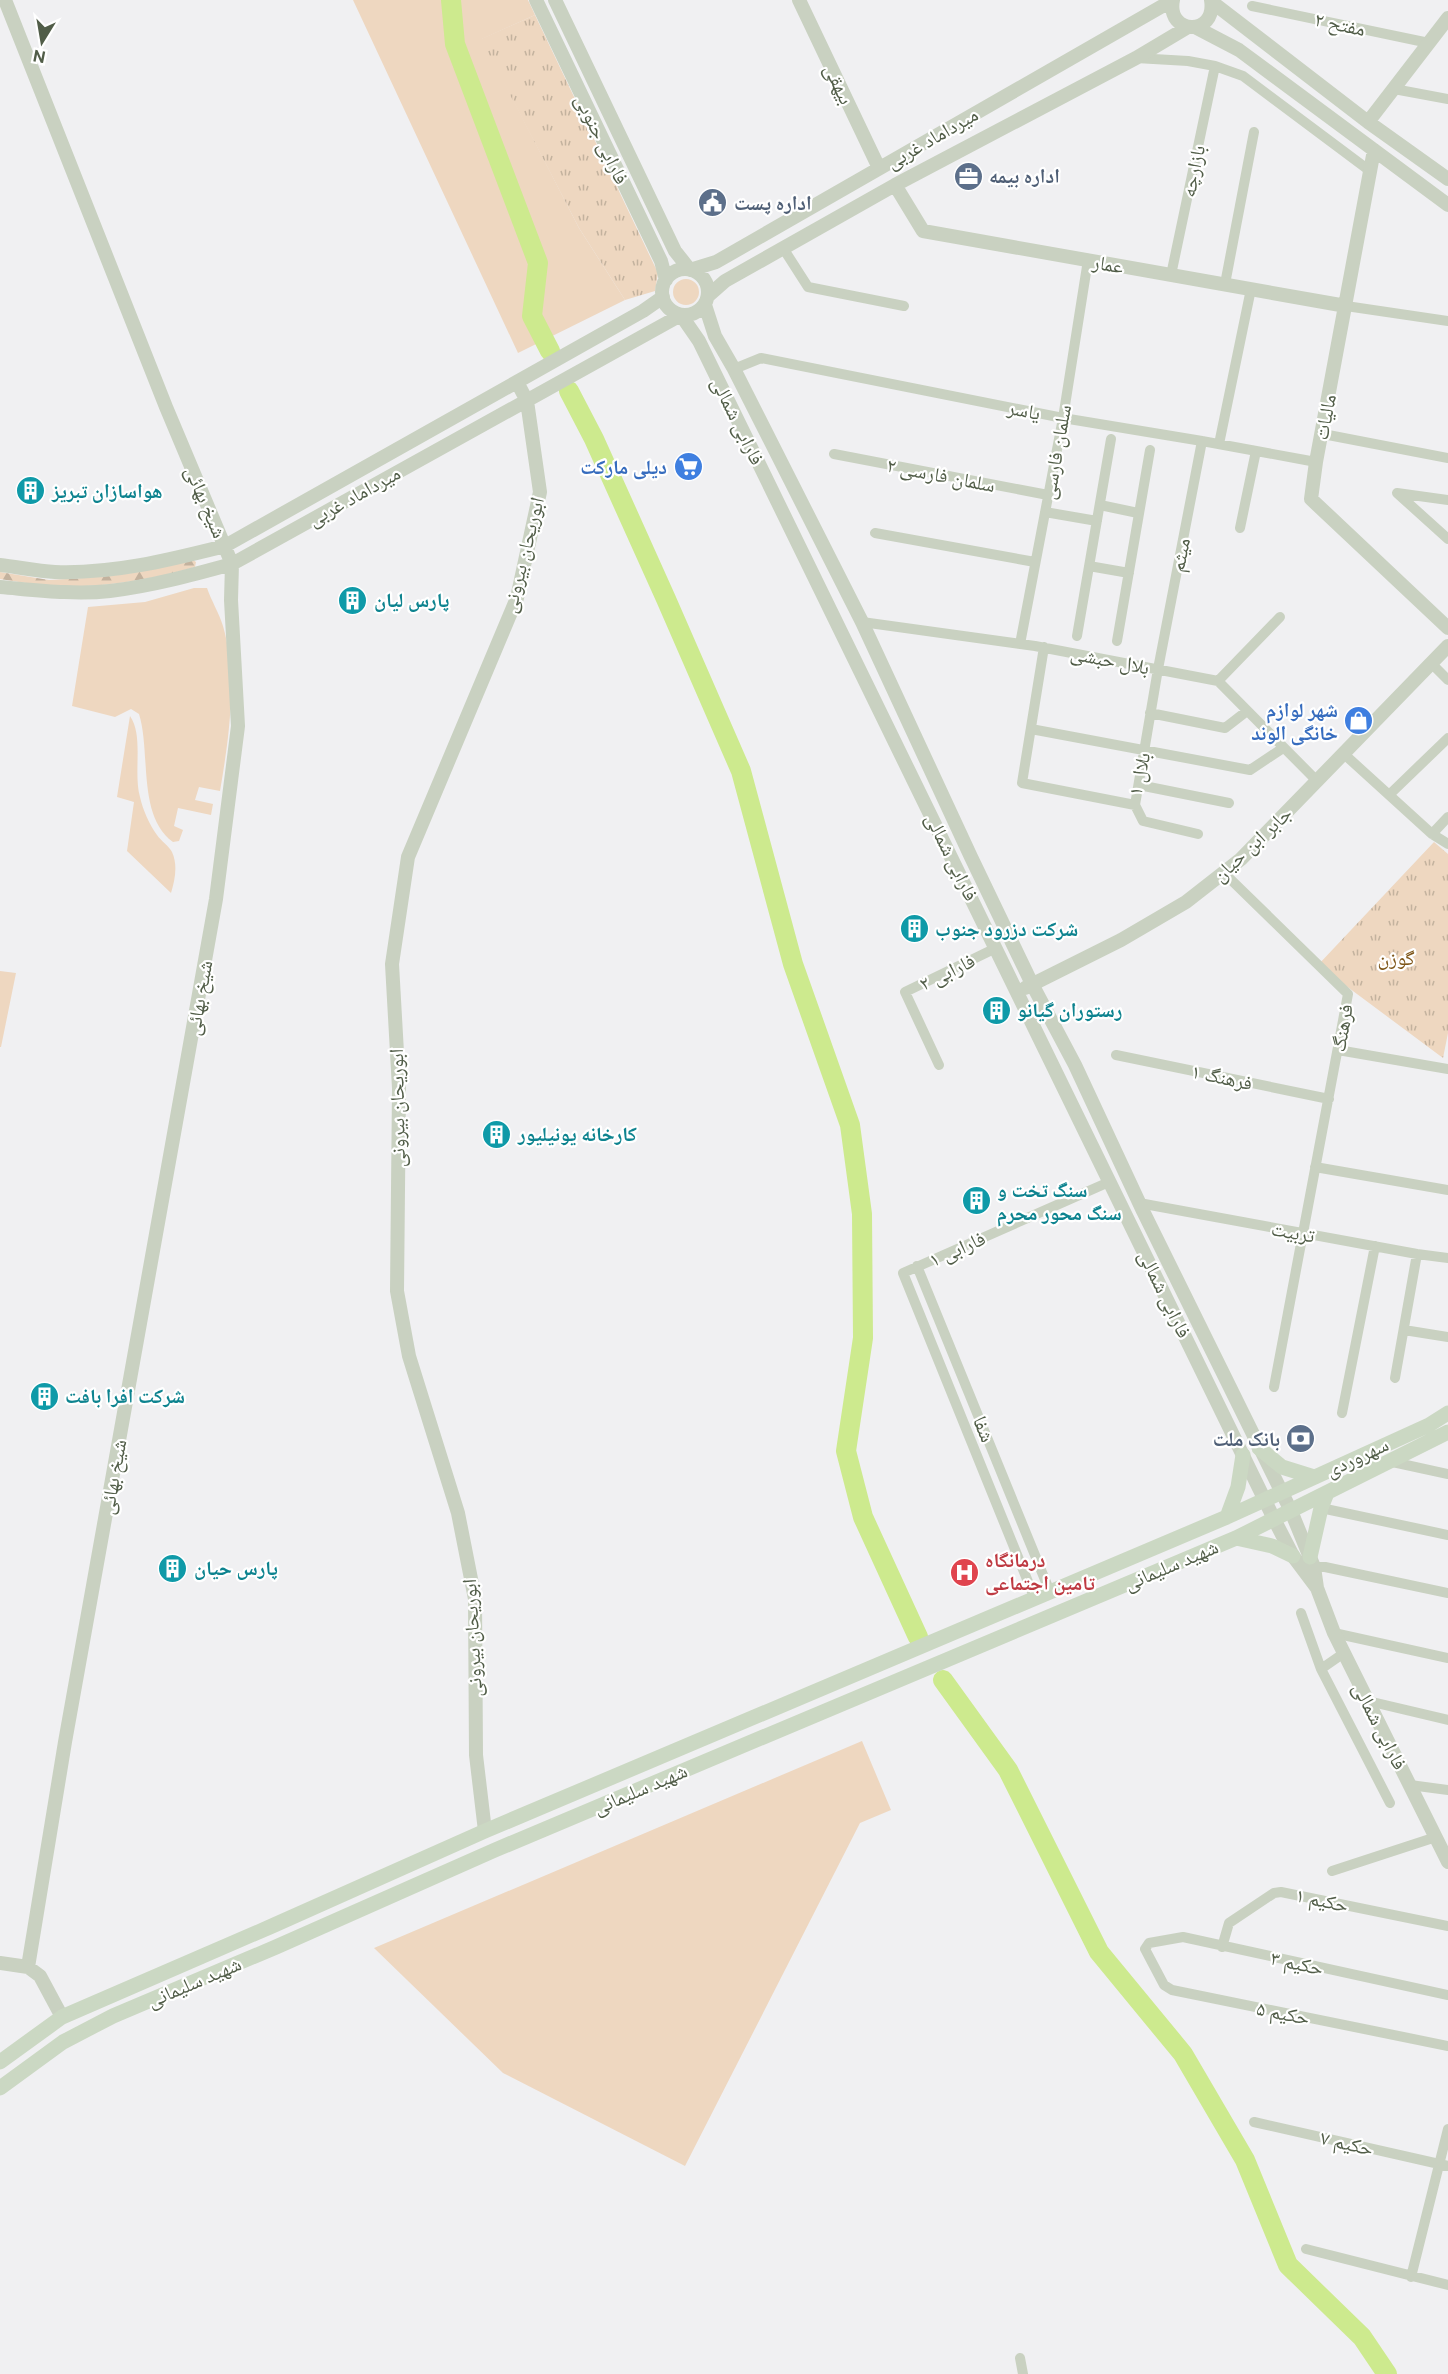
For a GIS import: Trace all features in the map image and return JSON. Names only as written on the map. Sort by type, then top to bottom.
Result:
[{"type":"main road","name":"سهروردی","points":[[1265,1500],[1429,1425],[1448,1413]]},
{"type":"main road","name":"سهروردی","points":[[1291,1511],[1448,1432]]},
{"type":"main road","points":[[1256,1442],[1282,1467],[1314,1477]]},
{"type":"main road","points":[[1227,1517],[1238,1487],[1240,1449]]},
{"type":"main road","points":[[1312,1562],[1321,1508],[1327,1493]]},
{"type":"main road","name":"شهید سلیمانی","points":[[0,2062],[62,2017],[485,1831],[1265,1500]]},
{"type":"main road","name":"شهید سلیمانی","points":[[0,2088],[63,2042],[113,2016],[495,1850],[1236,1538],[1291,1511]]},
{"type":"main road","points":[[1236,1538],[1272,1546],[1293,1556]]},
{"type":"street","name":"شیخ بهائی","points":[[5,0],[166,407],[232,564],[231,600],[237,726],[216,899],[65,1742],[28,1968]]},
{"type":"street","name":"فارابی جنوبی","points":[[536,0],[661,261],[666,280]]},
{"type":"street","name":"فارابی جنوبی","points":[[555,0],[675,251],[690,270]]},
{"type":"street","name":"بیهقی","points":[[799,0],[879,168]]},
{"type":"street","name":"میرداماد غربی","points":[[690,270],[716,262],[1173,0]]},
{"type":"street","points":[[1173,0],[1173,14],[1176,20],[1239,50],[1448,205]]},
{"type":"street","points":[[1191,27],[1205,23],[1209,18],[1212,1],[1368,122],[1448,179]]},
{"type":"street","name":"مفتح ۲","points":[[1252,6],[1429,43]]},
{"type":"street","points":[[1368,122],[1448,18]]},
{"type":"street","name":"میرداماد غربی","points":[[706,301],[725,281],[783,248],[895,185],[1191,27]]},
{"type":"street","points":[[1136,58],[1188,61],[1215,66],[1243,76],[1370,171]]},
{"type":"street","name":"بازارچه","points":[[1172,275],[1215,66]]},
{"type":"street","points":[[1394,89],[1448,99]]},
{"type":"street","points":[[1225,284],[1254,132]]},
{"type":"street","name":"مالیات","points":[[1374,150],[1311,499],[1448,628]]},
{"type":"street","name":"عمار","points":[[895,185],[923,231],[1346,306]]},
{"type":"street","points":[[783,248],[808,287],[904,306]]},
{"type":"street","name":"سلمان فارسی","points":[[1020,644],[1063,418],[1088,260]]},
{"type":"street","points":[[690,270],[696,272],[706,282],[706,301],[695,313],[681,315],[669,309],[663,297],[666,280],[676,271],[690,270]]},
{"type":"street","points":[[1219,444],[1251,289]]},
{"type":"street","name":"میرداماد غربی","points":[[0,565],[54,572],[105,571],[163,562],[225,546],[663,297]]},
{"type":"street","name":"فارابی شمالی","points":[[706,301],[715,336],[734,369],[862,622],[1032,984],[1076,1065],[1139,1203],[1291,1511],[1312,1562],[1317,1588],[1334,1633],[1448,1862]]},
{"type":"street","points":[[1346,306],[1448,321]]},
{"type":"street","name":"میرداماد غربی","points":[[0,587],[54,592],[108,591],[167,582],[232,564],[681,315]]},
{"type":"street","name":"فارابی شمالی","points":[[681,315],[699,341],[1274,1519],[1293,1556],[1317,1588]]},
{"type":"street","name":"یاسر","points":[[734,369],[761,357],[1063,418],[1316,462]]},
{"type":"street","name":"ابوریحان بیرونی","points":[[485,1831],[476,1755],[475,1599],[458,1513],[409,1356],[397,1291],[399,1088],[392,964],[408,857],[517,598],[540,492],[526,401],[517,382]]},
{"type":"street","points":[[1323,434],[1448,458]]},
{"type":"street","points":[[1077,636],[1111,439]]},
{"type":"street","name":"میثم","points":[[1158,669],[1202,441]]},
{"type":"street","points":[[1117,641],[1150,450]]},
{"type":"street","points":[[1240,528],[1256,451]]},
{"type":"street","name":"سلمان فارسی ۲","points":[[834,454],[1048,495]]},
{"type":"street","points":[[1448,500],[1397,493],[1448,540]]},
{"type":"street","points":[[1100,505],[1138,513]]},
{"type":"street","points":[[1045,512],[1097,521]]},
{"type":"street","points":[[875,533],[1035,562]]},
{"type":"street","points":[[1089,566],[1129,573]]},
{"type":"street","points":[[1280,617],[1218,681],[1317,781]]},
{"type":"street","name":"بلال حبشی","points":[[862,622],[1044,647],[1218,681]]},
{"type":"street","name":"جابر ابن حیان","points":[[1017,992],[1120,940],[1186,902],[1224,873],[1241,859],[1448,646]]},
{"type":"street","points":[[1044,647],[1031,729],[1250,770],[1283,747]]},
{"type":"street","points":[[1431,663],[1448,680]]},
{"type":"street","name":"بلال ۱","points":[[1031,729],[1022,783],[1135,805],[1158,669]]},
{"type":"street","points":[[1150,714],[1225,728],[1247,711]]},
{"type":"street","points":[[1389,795],[1448,738]]},
{"type":"street","points":[[1344,754],[1432,834],[1448,844]]},
{"type":"street","points":[[1139,785],[1229,803]]},
{"type":"street","points":[[1135,805],[1143,820],[1198,834]]},
{"type":"street","points":[[1432,834],[1448,817]]},
{"type":"street","name":"فرهنگ","points":[[1224,873],[1348,994],[1274,1387]]},
{"type":"street","name":"فارابی ۲","points":[[939,1065],[905,993],[996,948]]},
{"type":"street","points":[[1338,1050],[1448,1069]]},
{"type":"street","name":"فرهنگ ۱","points":[[1116,1055],[1329,1099]]},
{"type":"street","points":[[1315,1167],[1448,1190]]},
{"type":"street","name":"فارابی ۱","points":[[903,1273],[1109,1182]]},
{"type":"street","name":"تربیت","points":[[1139,1203],[1448,1258]]},
{"type":"street","points":[[1342,1413],[1375,1246]]},
{"type":"street","points":[[1395,1378],[1417,1254]]},
{"type":"street","name":"شفا","points":[[918,1266],[1050,1592]]},
{"type":"street","name":"شفا","points":[[903,1273],[1035,1599]]},
{"type":"street","points":[[1404,1330],[1448,1337]]},
{"type":"street","points":[[1240,1449],[1256,1442]]},
{"type":"street","points":[[1388,1461],[1448,1474]]},
{"type":"street","points":[[986,1477],[1001,1471]]},
{"type":"street","points":[[1321,1508],[1448,1535]]},
{"type":"street","points":[[1312,1562],[1325,1567],[1448,1593]]},
{"type":"street","points":[[1026,1576],[1041,1570]]},
{"type":"street","points":[[1301,1613],[1321,1669],[1390,1803]]},
{"type":"street","points":[[1334,1633],[1448,1658]]},
{"type":"street","points":[[1321,1669],[1344,1653]]},
{"type":"street","points":[[1368,1701],[1448,1719]]},
{"type":"street","points":[[1410,1785],[1448,1790]]},
{"type":"street","points":[[1332,1871],[1436,1837]]},
{"type":"street","name":"حکیم ۱","points":[[1222,1947],[1229,1923],[1274,1893],[1281,1892],[1448,1926]]},
{"type":"street","name":"حکیم ۳","points":[[1146,1945],[1183,1937],[1448,1995]]},
{"type":"street","name":"حکیم ۵","points":[[1146,1945],[1164,1985],[1172,1990],[1448,2046]]},
{"type":"street","points":[[0,1963],[28,1968],[40,1976],[62,2017]]},
{"type":"street","name":"حکیم ۷","points":[[1254,2122],[1444,2165]]},
{"type":"street","points":[[1411,2277],[1444,2165],[1448,2129]]},
{"type":"street","points":[[1306,2249],[1448,2285]]},
{"type":"street","points":[[1020,2358],[1023,2374]]},
{"type":"green space","points":[[353,0],[528,0],[535,15],[482,39],[579,228],[625,300],[518,353]]},
{"type":"green space","points":[[535,15],[658,273],[655,291],[625,300],[579,228],[481,39]]},
{"type":"green space","points":[[686,279],[696,282],[699,292],[696,302],[686,305],[676,302],[673,292],[676,282]]},
{"type":"green space","points":[[193,560],[196,562],[195,567],[161,576],[108,584],[56,586],[0,579],[0,572],[49,580],[84,578],[132,573]]},
{"type":"green space","points":[[194,588],[207,588],[223,626],[228,646],[231,687],[229,729],[220,791],[199,787],[195,800],[213,804],[211,815],[178,808],[174,826],[183,830],[179,841],[173,842],[162,831],[154,816],[147,783],[139,714],[131,709],[115,717],[72,706],[88,607],[145,602]]},
{"type":"green space","points":[[130,716],[136,734],[137,777],[143,807],[154,831],[171,850],[174,857],[175,872],[171,893],[127,851],[134,802],[117,797]]},
{"type":"green space","name":"گوزن","points":[[1434,842],[1448,854],[1448,1033],[1443,1058],[1318,965]]},
{"type":"green space","points":[[0,971],[16,973],[1,1047],[0,1047]]},
{"type":"green space","points":[[862,1741],[891,1810],[860,1823],[685,2166],[503,2073],[374,1948]]},
{"type":"waterway","points":[[451,0],[455,44],[538,263],[532,316],[550,351]]},
{"type":"waterway","points":[[569,391],[594,439],[741,771],[793,964],[850,1125],[862,1214],[863,1338],[846,1451],[863,1517],[918,1637]]},
{"type":"waterway","points":[[943,1680],[1008,1770],[1099,1952],[1183,2054],[1245,2160],[1288,2265],[1362,2337],[1387,2374]]},
{"type":"place","name":"اداره بیمه","points":[[968,176]]},
{"type":"place","name":"اداره پست","points":[[713,203]]},
{"type":"place","name":"دیلی مارکت","points":[[688,467]]},
{"type":"place","name":"هواسازان تبریز","points":[[31,491]]},
{"type":"place","name":"پارس لیان","points":[[353,600]]},
{"type":"place","name":"شهر لوازم خانگی الوند","points":[[1359,721]]},
{"type":"place","name":"شرکت دزرود جنوب","points":[[914,929]]},
{"type":"place","name":"رستوران گیانو","points":[[996,1010]]},
{"type":"place","name":"کارخانه یونیلیور","points":[[497,1134]]},
{"type":"place","name":"سنگ تخت و سنگ محور محرم","points":[[976,1201]]},
{"type":"place","name":"شرکت افرا بافت","points":[[44,1396]]},
{"type":"place","name":"بانک ملت","points":[[1301,1439]]},
{"type":"place","name":"پارس حیان","points":[[173,1568]]},
{"type":"place","name":"درمانگاه تامین اجتماعی","points":[[964,1572]]}]
